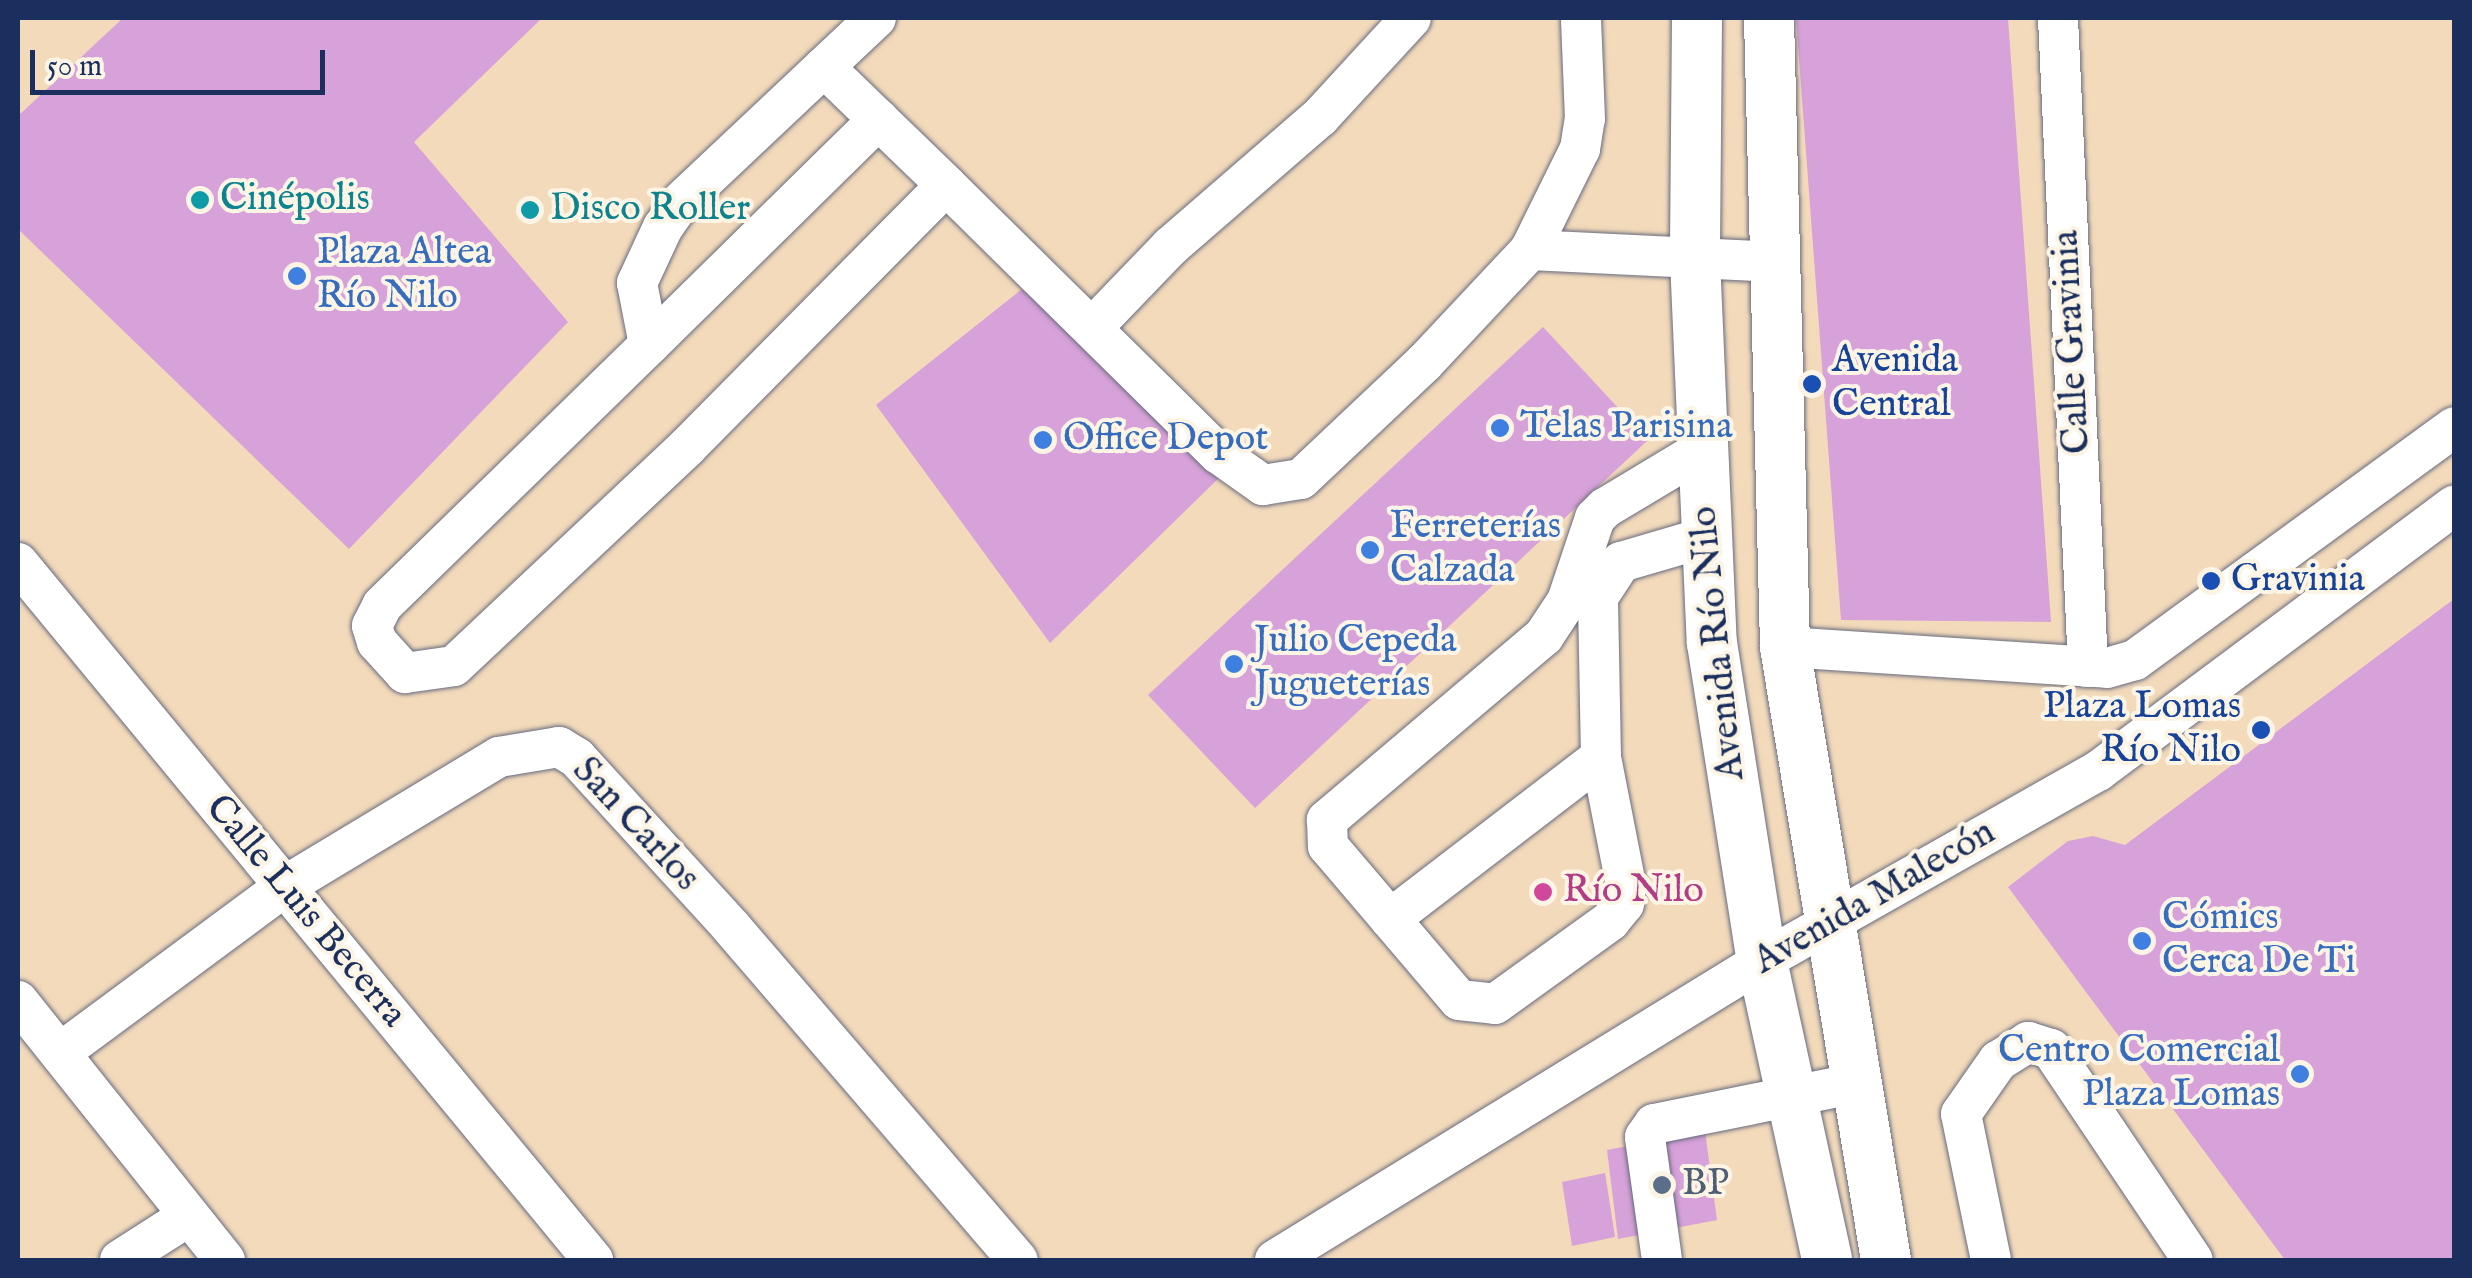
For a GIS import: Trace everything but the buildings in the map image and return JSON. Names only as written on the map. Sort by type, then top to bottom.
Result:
[{"type":"main road","name":"Avenida Río Nilo","points":[[1697,18],[1700,451],[1712,643],[1762,961],[1827,1260]]},
{"type":"main road","name":"Avenida Río Nilo","points":[[1769,18],[1785,646],[1853,1084],[1886,1260]]},
{"type":"main road","points":[[1696,92],[1768,93]]},
{"type":"street","points":[[649,346],[637,282],[663,226],[876,18]]},
{"type":"street","points":[[1094,327],[1172,246],[1320,117],[1411,18]]},
{"type":"street","points":[[824,67],[1094,327],[1219,454],[1263,485],[1284,484],[1301,479],[1425,362],[1530,250],[1580,149],[1585,118],[1581,18]]},
{"type":"street","name":"Calle Gravinia","points":[[2058,18],[2088,667]]},
{"type":"street","points":[[879,119],[382,606],[372,626],[377,642],[405,673],[454,666],[687,446],[946,185]]},
{"type":"street","points":[[1530,250],[1773,262]]},
{"type":"street","points":[[1785,646],[2106,668],[2158,647],[2454,427]]},
{"type":"street","points":[[1700,451],[1605,508],[1595,518],[1567,601],[1544,636],[1327,820],[1328,846],[1459,1000],[1482,1006],[1610,921],[1624,904],[1626,884],[1601,757],[1596,609],[1602,587],[1620,562],[1703,538]]},
{"type":"street","name":"Avenida Malecón","points":[[1275,1260],[1762,961],[2098,770],[2454,506]]},
{"type":"street","name":"Calle Luis Becerra","points":[[18,563],[593,1260]]},
{"type":"street","name":"San Carlos","points":[[61,1052],[285,886],[499,756],[559,747],[577,758],[732,928],[1018,1260]]},
{"type":"street","points":[[1390,919],[1601,757]]},
{"type":"street","points":[[18,1001],[226,1260]]},
{"type":"street","points":[[1992,1260],[1960,1124],[1973,1092],[2022,1043],[2051,1049],[2193,1260]]},
{"type":"street","points":[[1662,1260],[1648,1130],[1668,1117],[1853,1084]]},
{"type":"street","points":[[120,1260],[189,1216]]},
{"type":"place","name":"Cinépolis","points":[[200,200]]},
{"type":"place","name":"Disco Roller","points":[[530,210]]},
{"type":"place","name":"Plaza Altea Río Nilo","points":[[297,276]]},
{"type":"place","name":"Avenida Central","points":[[1812,384]]},
{"type":"place","name":"Telas Parisina","points":[[1500,428]]},
{"type":"place","name":"Office Depot","points":[[1043,440]]},
{"type":"place","name":"Ferreterías Calzada","points":[[1370,550]]},
{"type":"place","name":"Gravinia","points":[[2211,581]]},
{"type":"place","name":"Julio Cepeda Jugueterías","points":[[1234,664]]},
{"type":"place","name":"Plaza Lomas Río Nilo","points":[[2261,730]]},
{"type":"place","name":"Río Nilo","points":[[1543,892]]},
{"type":"place","name":"Cómics Cerca De Ti","points":[[2142,941]]},
{"type":"place","name":"Centro Comercial Plaza Lomas","points":[[2300,1074]]},
{"type":"place","name":"BP","points":[[1662,1185]]}]
